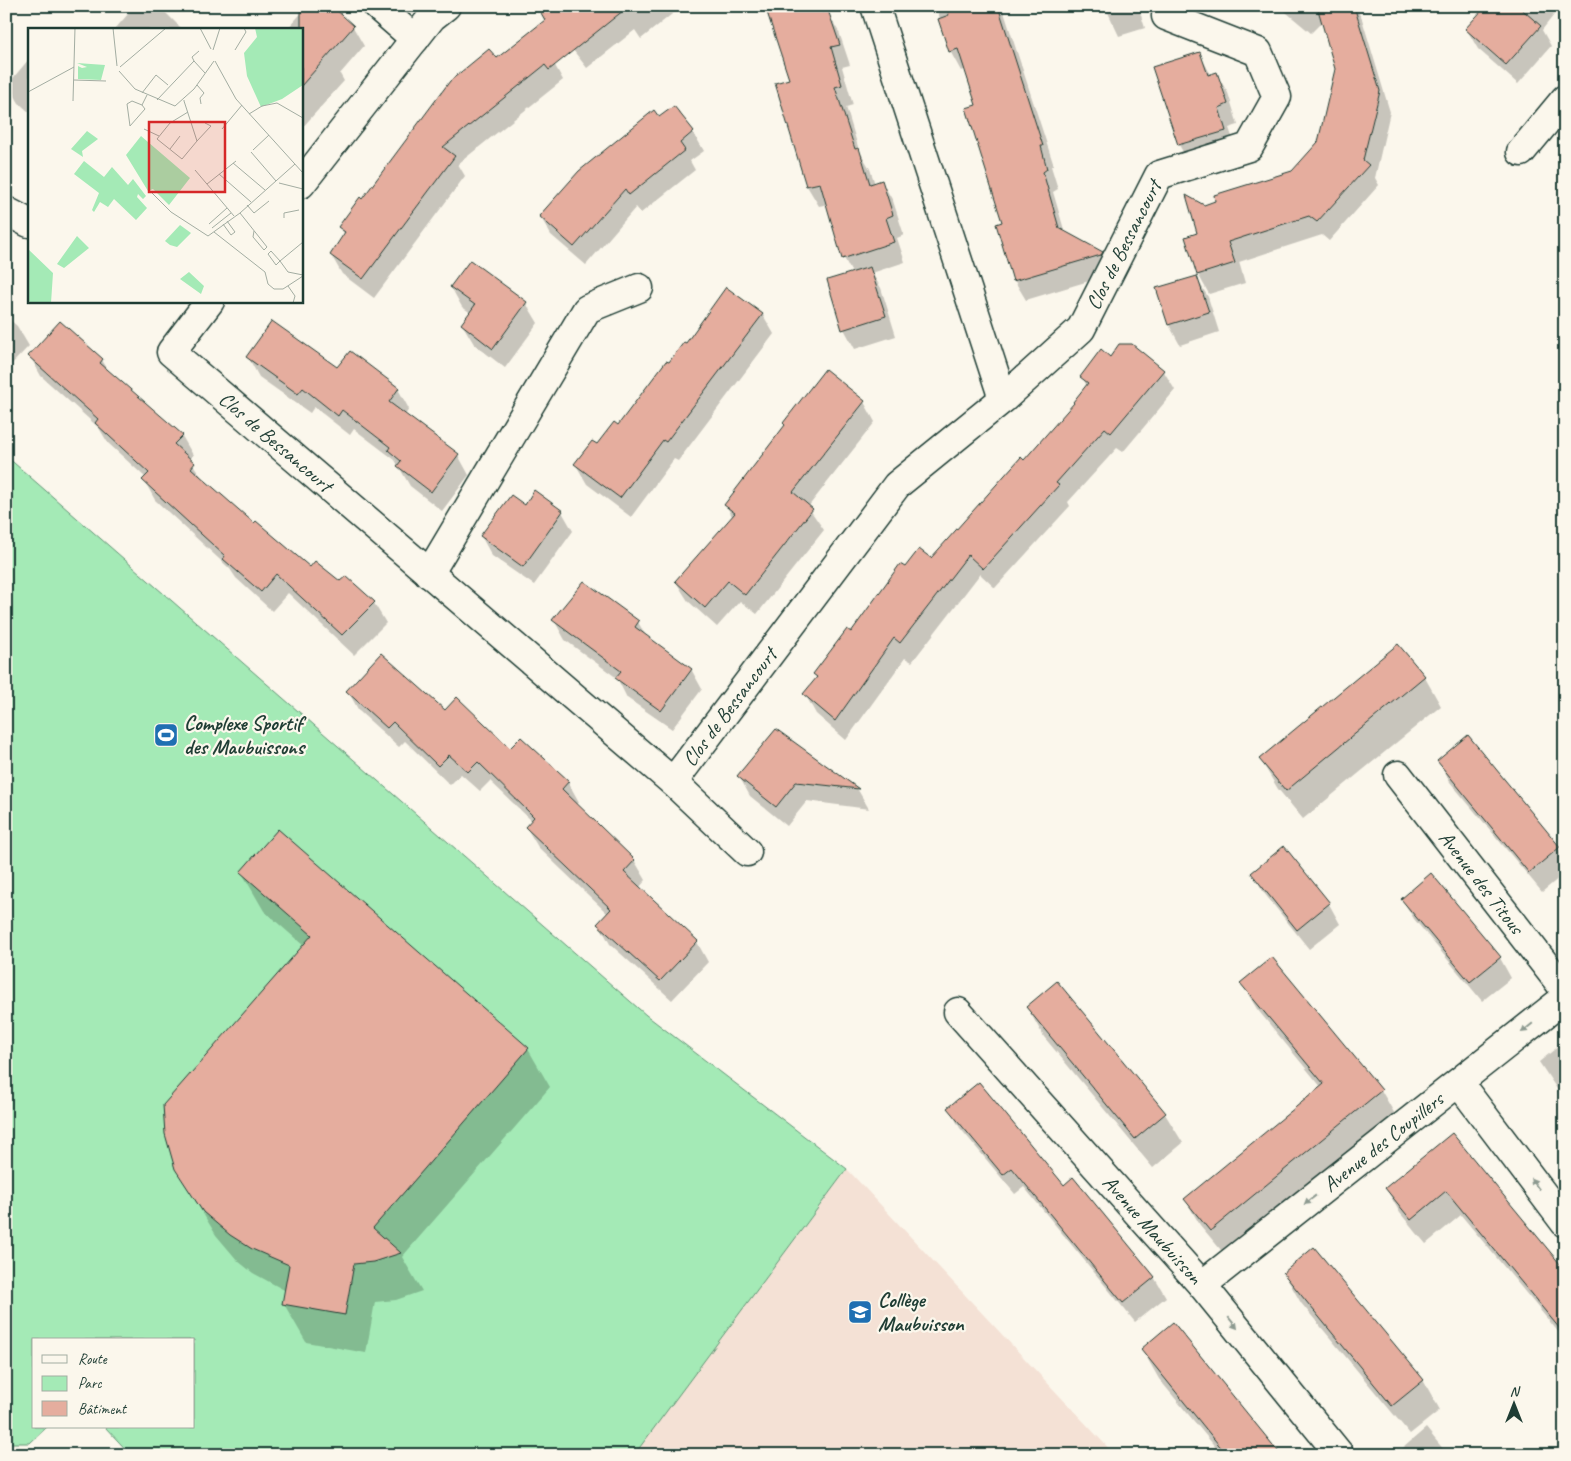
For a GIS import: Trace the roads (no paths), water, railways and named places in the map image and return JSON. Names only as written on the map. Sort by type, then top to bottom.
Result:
[{"type":"street","points":[[377,6],[415,39]]},
{"type":"street","points":[[302,183],[432,17],[446,6]]},
{"type":"street","points":[[875,6],[1003,399]]},
{"type":"street","name":"Clos de Bessancourt","points":[[207,302],[171,352],[673,782],[897,485],[1003,399],[1081,329],[1158,175],[1249,147],[1277,97],[1258,52],[1166,16]]},
{"type":"street","points":[[1521,152],[1565,99]]},
{"type":"street","points":[[6,212],[28,223]]},
{"type":"street","points":[[429,574],[587,309],[639,288]]},
{"type":"street","name":"Avenue des Titous","points":[[1398,775],[1565,990]]},
{"type":"street","points":[[673,782],[747,852]]},
{"type":"street","name":"Avenue des Coupillers","points":[[1202,1285],[1565,998]]},
{"type":"street","name":"Avenue Maubuisson","points":[[958,1012],[1202,1285],[1340,1455]]},
{"type":"street","points":[[1459,1083],[1565,1223]]},
{"type":"place","name":"Complexe Sportif des Maubuissons","points":[[166,735]]},
{"type":"place","name":"Collège Maubuisson","points":[[860,1312]]}]
